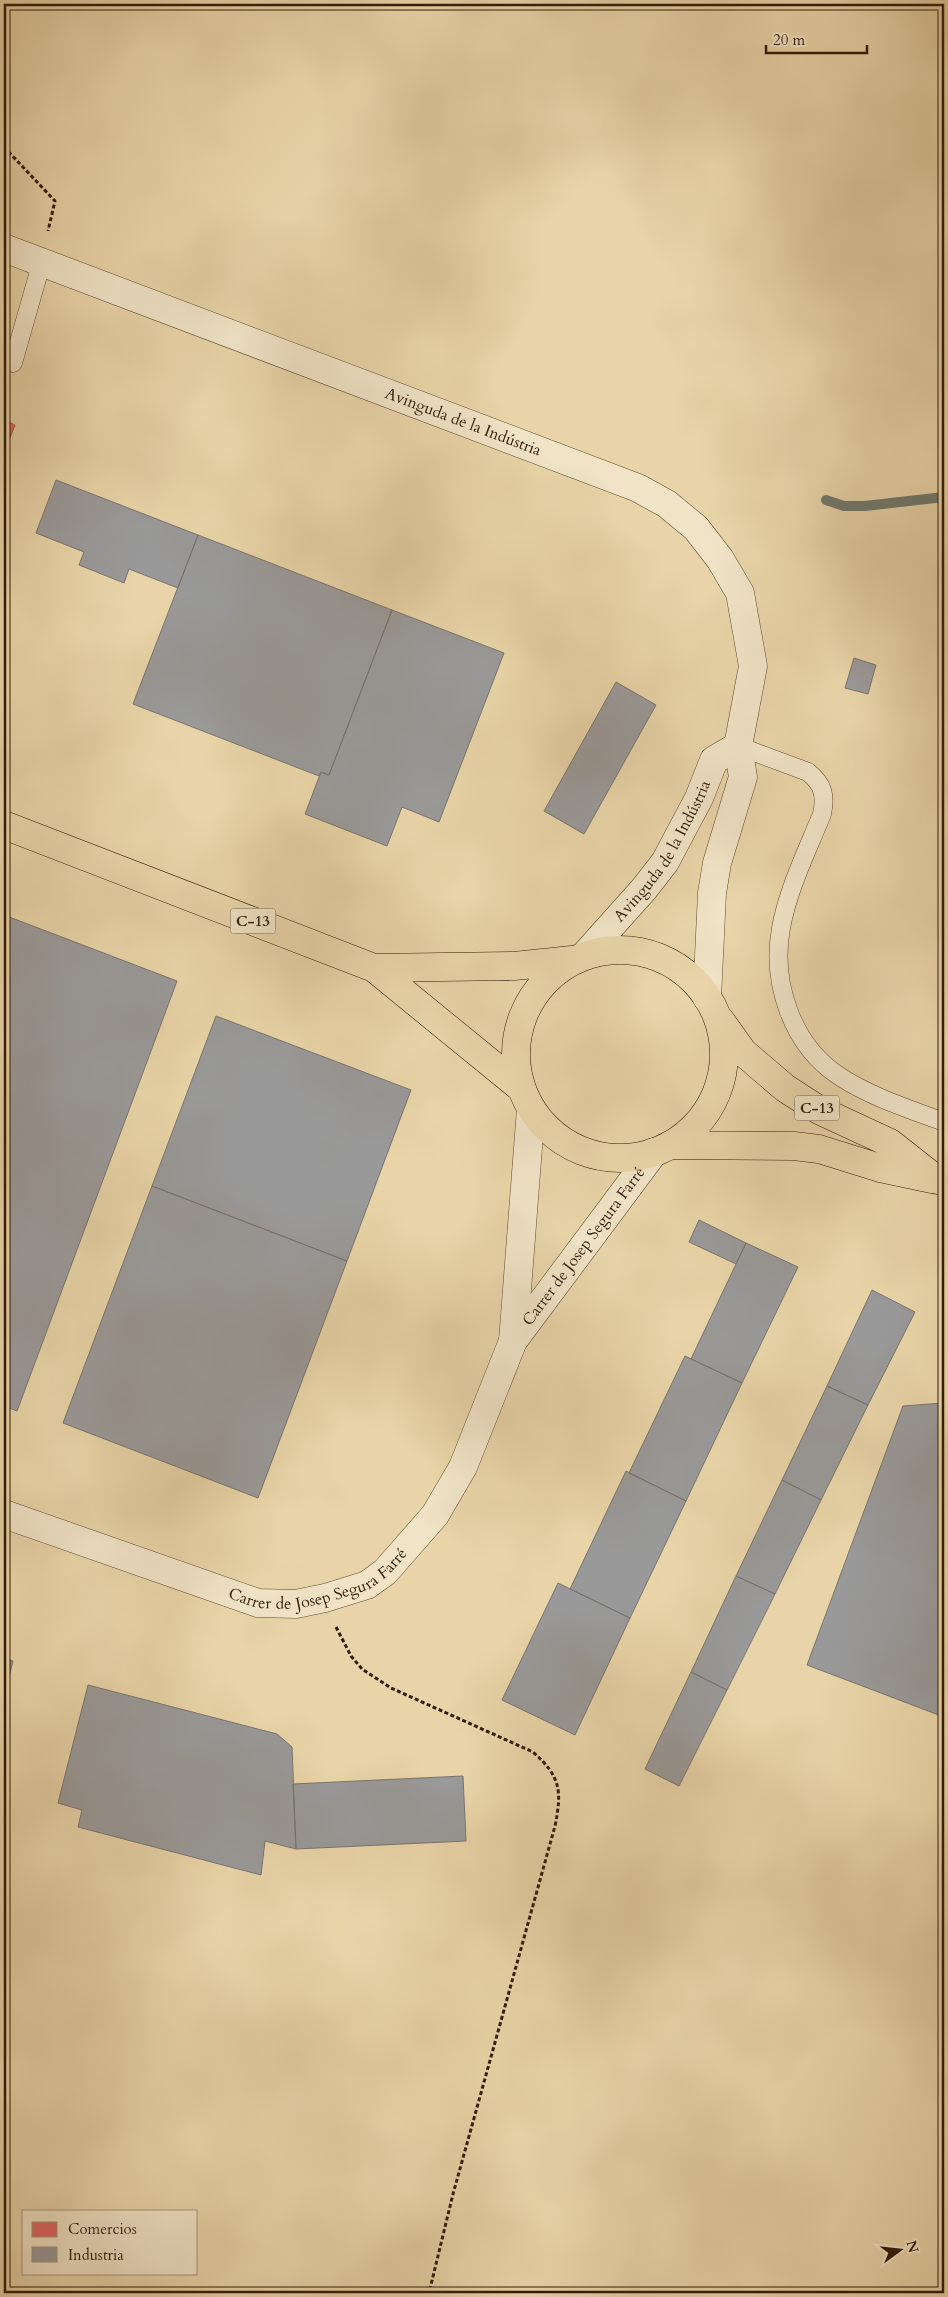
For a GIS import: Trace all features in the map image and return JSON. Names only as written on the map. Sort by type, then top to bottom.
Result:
[{"type":"main road","name":"C-13","points":[[4,825],[374,968],[526,1098],[546,1127],[564,1142],[585,1152],[608,1158],[623,1158],[662,1149],[771,1145],[802,1147],[842,1155],[880,1168],[941,1181]]},
{"type":"main road","name":"C-13","points":[[374,968],[514,966],[578,958],[611,950],[640,952],[666,961],[689,977],[743,1052],[784,1088],[819,1110],[890,1143],[941,1181]]},
{"type":"main road","name":"C-13","points":[[526,1098],[515,1058],[518,1028],[530,1000],[549,977],[578,958]]},
{"type":"main road","name":"C-13","points":[[662,1149],[688,1133],[702,1117],[714,1098],[721,1078],[724,1056],[722,1034],[711,1006]]},
{"type":"street","name":"Avinguda de la Indústria","points":[[4,248],[638,488],[667,504],[696,528],[720,559],[740,593],[753,666],[738,746],[743,777],[717,863],[712,892],[711,1006]]},
{"type":"street","name":"Avinguda de la Indústria","points":[[578,958],[644,889],[665,862],[695,806],[714,760],[738,746]]},
{"type":"street","name":"Carrer de Josep Segura Farré","points":[[513,1341],[526,1098]]},
{"type":"street","name":"Carrer de Josep Segura Farré","points":[[4,1514],[258,1603],[296,1604],[325,1598],[367,1585],[385,1572],[435,1515],[463,1466],[513,1341],[662,1149]]},
{"type":"lane","points":[[4,360],[12,364],[42,261]]},
{"type":"lane","points":[[738,746],[808,772],[823,789],[825,800],[822,814],[788,902],[780,934],[778,968],[785,1004],[793,1021],[813,1051],[838,1076],[875,1095],[944,1122]]},
{"type":"path","points":[[4,147],[55,201],[42,261]]},
{"type":"path","points":[[325,1598],[341,1638],[351,1656],[362,1669],[391,1688],[533,1752],[545,1762],[559,1786],[560,1800],[555,1826],[428,2293]]},
{"type":"building: Comercios","points":[[4,420],[15,425],[4,453]]},
{"type":"building: Industria","points":[[56,480],[198,535],[178,588],[129,569],[124,583],[79,565],[84,552],[36,533]]},
{"type":"building: Industria","points":[[198,535],[392,610],[329,775],[321,772],[319,776],[133,704]]},
{"type":"building: Industria","points":[[392,610],[504,653],[439,822],[402,807],[387,846],[305,814],[321,772],[329,775]]},
{"type":"building: Industria","points":[[854,658],[876,665],[868,694],[845,688]]},
{"type":"building: Industria","points":[[616,682],[656,705],[584,834],[544,811]]},
{"type":"building: Industria","points":[[4,915],[177,981],[17,1411],[4,1406]]},
{"type":"building: Industria","points":[[216,1016],[411,1090],[347,1261],[152,1186]]},
{"type":"building: Industria","points":[[152,1186],[347,1261],[258,1498],[63,1423]]},
{"type":"building: Industria","points":[[699,1220],[746,1243],[736,1264],[689,1242]]},
{"type":"building: Industria","points":[[746,1243],[798,1267],[742,1383],[691,1359]]},
{"type":"building: Industria","points":[[872,1290],[915,1312],[868,1405],[827,1386]]},
{"type":"building: Industria","points":[[685,1356],[742,1383],[686,1501],[629,1473]]},
{"type":"building: Industria","points":[[827,1386],[868,1405],[821,1500],[782,1480]]},
{"type":"building: Industria","points":[[944,1403],[944,1717],[807,1665],[903,1406]]},
{"type":"building: Industria","points":[[626,1471],[686,1501],[630,1618],[570,1589]]},
{"type":"building: Industria","points":[[782,1480],[821,1500],[775,1594],[736,1576]]},
{"type":"building: Industria","points":[[736,1576],[775,1594],[727,1690],[691,1672]]},
{"type":"building: Industria","points":[[558,1583],[630,1618],[575,1735],[502,1700]]},
{"type":"building: Industria","points":[[4,1659],[13,1661],[4,1697]]},
{"type":"building: Industria","points":[[691,1672],[727,1690],[679,1786],[645,1769]]},
{"type":"building: Industria","points":[[88,1685],[277,1734],[292,1747],[296,1849],[265,1841],[261,1875],[78,1827],[82,1810],[58,1803]]},
{"type":"building: Industria","points":[[463,1776],[466,1841],[296,1849],[293,1784]]},
{"type":"waterway","points":[[826,500],[844,506],[865,506],[944,497]]}]
